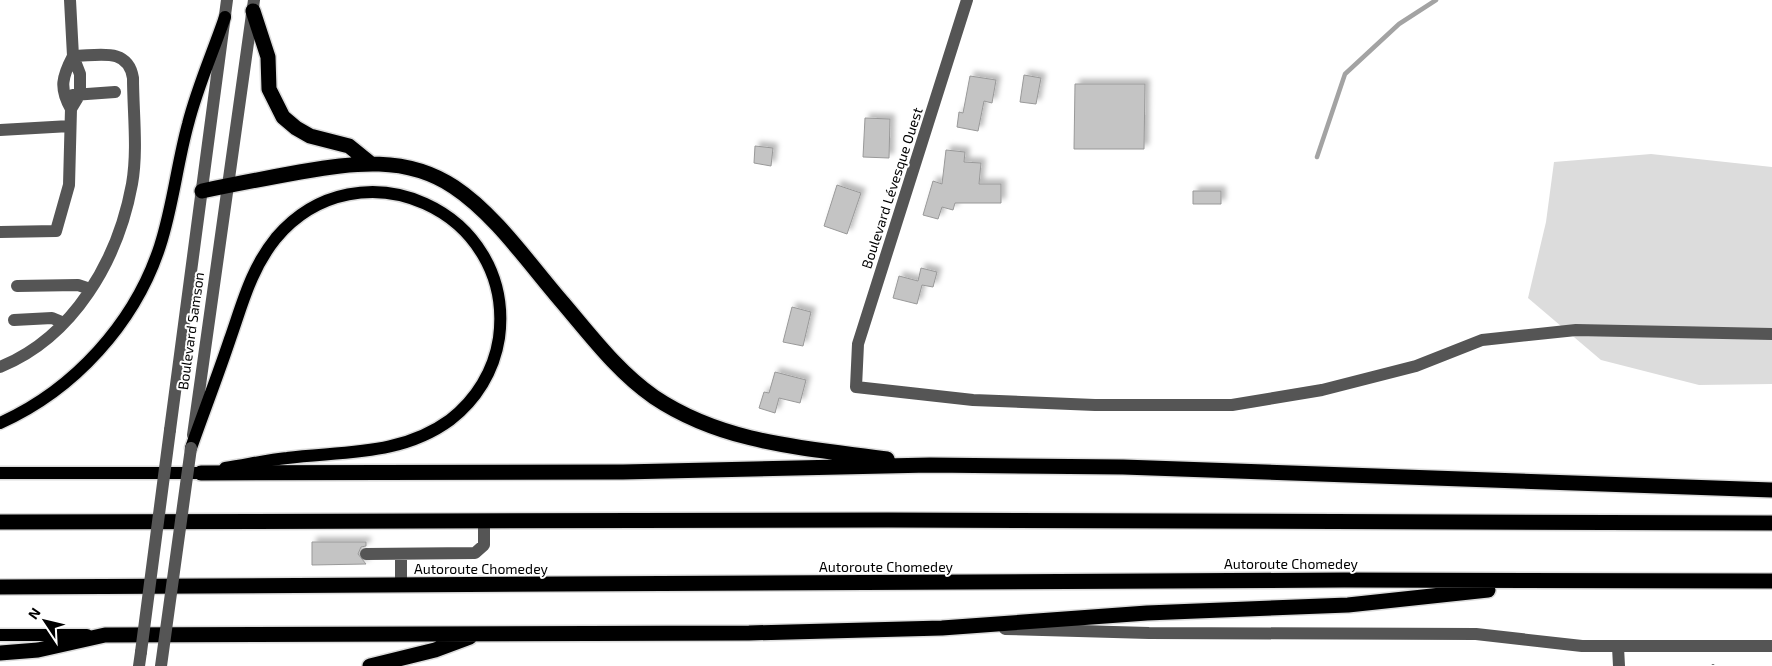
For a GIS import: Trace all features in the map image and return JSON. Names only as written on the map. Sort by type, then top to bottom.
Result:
[{"type":"highway","points":[[253,5],[268,58],[269,89],[283,117],[296,128],[310,136],[349,146],[370,163]]},
{"type":"highway","points":[[202,191],[370,163],[396,164],[423,171],[444,181],[464,194],[494,224],[616,365],[654,397],[689,417],[724,432],[765,443],[930,465]]},
{"type":"highway","points":[[200,473],[623,472],[930,465],[1179,467],[1772,490]]},
{"type":"highway","points":[[0,522],[1772,523]]},
{"type":"highway","name":"Autoroute Chomedey","points":[[0,587],[1344,580],[1556,582],[1772,581]]},
{"type":"highway","points":[[0,653],[38,650],[105,635],[740,633],[942,628],[1146,614],[1348,605],[1556,582]]},
{"type":"highway","points":[[370,666],[435,650],[481,633]]},
{"type":"main road","points":[[0,423],[40,401],[85,364],[112,334],[143,287],[164,232],[188,124],[225,17]]},
{"type":"main road","points":[[0,473],[200,473],[288,458],[349,454],[388,447],[414,439],[449,420],[467,404],[479,390],[496,354],[500,311],[494,280],[487,261],[469,235],[453,220],[425,203],[403,196],[362,192],[340,196],[310,210],[292,222],[276,238],[252,276],[195,430],[191,448]]},
{"type":"main road","points":[[0,635],[105,635]]},
{"type":"street","points":[[0,232],[56,231],[69,185],[71,109],[80,94],[80,74],[73,56],[70,0]]},
{"type":"street","name":"Boulevard Samson","points":[[139,666],[228,0]]},
{"type":"street","name":"Boulevard Lévesque Ouest","points":[[967,0],[858,344],[856,387],[982,400],[1095,406],[1232,406],[1322,390],[1416,366],[1482,340],[1576,330],[1772,334]]},
{"type":"street","name":"Boulevard Samson","points":[[195,430],[227,186],[233,164],[253,5]]},
{"type":"street","points":[[71,109],[63,95],[64,74],[73,56]]},
{"type":"street","points":[[0,367],[40,346],[64,323],[90,288],[114,242],[132,183],[133,78],[128,63],[122,57],[73,56]]},
{"type":"street","points":[[63,95],[115,92]]},
{"type":"street","points":[[0,130],[70,126]]},
{"type":"street","points":[[16,286],[78,285],[90,288]]},
{"type":"street","points":[[14,320],[52,318],[64,323]]},
{"type":"street","points":[[161,666],[191,448]]},
{"type":"street","points":[[366,554],[476,553],[484,545],[484,521]]},
{"type":"street","points":[[401,554],[401,586]]},
{"type":"street","points":[[942,628],[1149,633],[1476,634],[1582,646],[1772,646]]},
{"type":"street","points":[[1618,647],[1619,666]]},
{"type":"shaded area","points":[[1651,154],[1772,167],[1772,384],[1699,385],[1601,360],[1528,298],[1546,222],[1554,162]]},
{"type":"building","points":[[1024,75],[1041,78],[1036,104],[1020,102]]},
{"type":"building","points":[[970,76],[996,80],[992,103],[984,101],[978,131],[957,127],[959,112],[963,113]]},
{"type":"building","points":[[1075,84],[1145,84],[1144,149],[1074,149]]},
{"type":"building","points":[[865,118],[890,119],[889,158],[863,157]]},
{"type":"building","points":[[755,146],[773,148],[771,166],[754,163]]},
{"type":"building","points":[[946,150],[965,152],[964,162],[981,163],[979,184],[1001,184],[1001,203],[955,203],[953,210],[942,207],[938,219],[923,215],[933,181],[942,184]]},
{"type":"building","points":[[837,185],[861,193],[847,234],[824,226]]},
{"type":"building","points":[[1193,191],[1221,191],[1221,204],[1193,204]]},
{"type":"building","points":[[921,268],[937,272],[933,287],[922,285],[917,304],[893,298],[899,276],[918,281]]},
{"type":"building","points":[[792,307],[811,312],[803,346],[783,342]]},
{"type":"building","points":[[775,372],[806,380],[800,403],[779,398],[775,413],[759,408],[764,392],[769,393]]},
{"type":"building","points":[[312,542],[366,542],[366,546],[361,547],[358,554],[366,564],[312,565]]},
{"type":"waterway","points":[[1317,157],[1345,74],[1399,24],[1436,0]]}]
